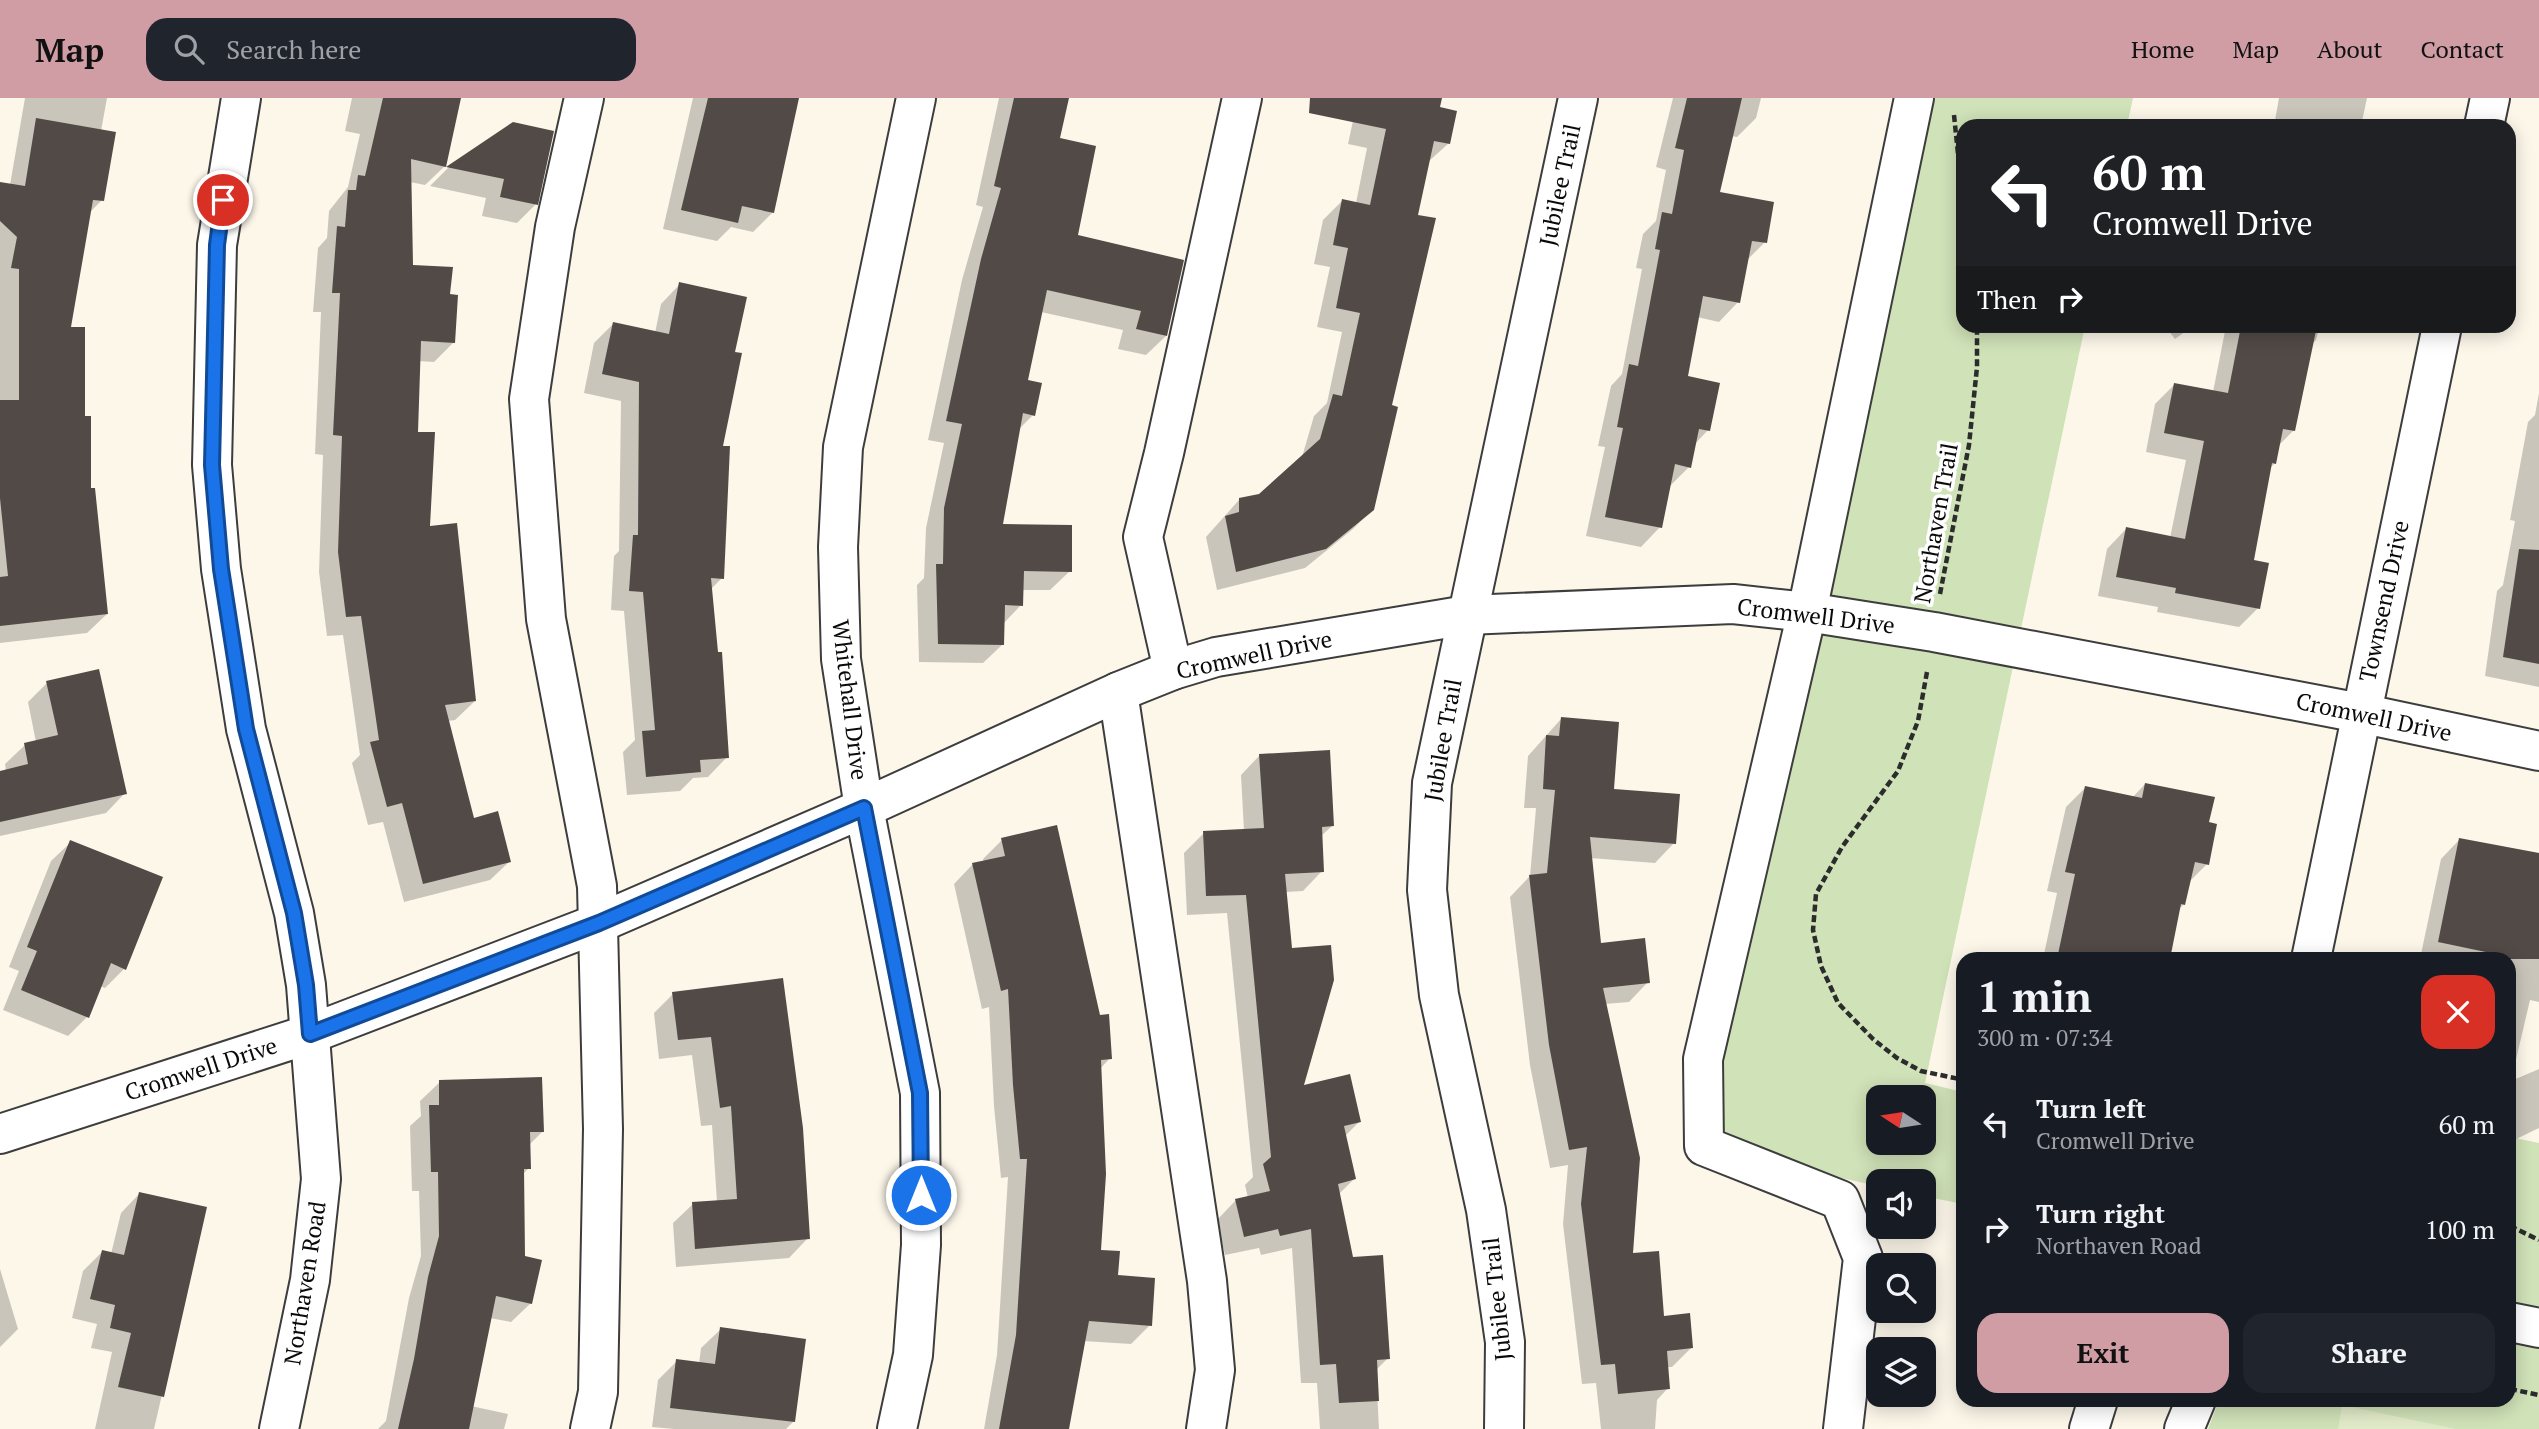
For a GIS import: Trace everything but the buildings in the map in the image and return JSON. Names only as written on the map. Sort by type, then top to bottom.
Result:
[{"type":"street","name":"Northaven Road","points":[[241,98],[217,245],[212,465],[221,569],[246,729],[294,913],[306,985],[321,1179],[310,1280],[279,1429]]},
{"type":"street","points":[[584,98],[555,227],[529,399],[546,620],[597,886],[603,1129],[598,1392],[590,1429]]},
{"type":"street","name":"Whitehall Drive","points":[[897,1429],[913,1355],[921,1245],[920,1093],[864,808],[841,659],[838,547],[843,447],[916,98]]},
{"type":"street","points":[[1173,670],[1143,537],[1242,98]]},
{"type":"street","name":"Jubilee Trail","points":[[1504,1429],[1505,1342],[1488,1223],[1439,995],[1427,890],[1432,783],[1578,98]]},
{"type":"street","points":[[1843,1429],[1863,1258],[1840,1200],[1704,1146],[1703,1059],[1808,612],[1914,98]]},
{"type":"street","points":[[2486,119],[2490,98]]},
{"type":"street","name":"Townsend Drive","points":[[2312,952],[2441,333]]},
{"type":"street","name":"Cromwell Drive","points":[[0,1134],[310,1034],[599,923],[1173,670],[1216,657],[1467,615],[1733,604],[1808,612],[1934,632],[2360,713],[2539,751]]},
{"type":"street","points":[[1118,692],[1208,1281],[1215,1370],[1206,1429]]},
{"type":"street","points":[[2516,1323],[2539,1328]]},
{"type":"street","points":[[2089,1429],[2096,1407]]},
{"type":"street","points":[[2184,1429],[2193,1407]]},
{"type":"path","points":[[1954,114],[1956,134]]},
{"type":"path","name":"Northaven Trail","points":[[1956,1078],[1922,1071],[1897,1058],[1873,1040],[1838,1003],[1821,966],[1814,930],[1816,894],[1842,847],[1898,771],[1918,721],[1969,446],[1977,367],[1977,333]]},
{"type":"path","points":[[2516,1229],[2539,1240]]},
{"type":"path","points":[[2516,1390],[2539,1395]]},
{"type":"green space","points":[[1927,98],[2133,98],[2128,119],[1956,119],[1956,333],[2084,333],[1925,1083],[1933,1085],[1866,1085],[1866,1155],[1936,1155],[1936,1086],[1956,1090],[1956,1203],[1936,1199],[1936,1169],[1866,1169],[1866,1183],[1705,1149]]},
{"type":"green space","points":[[2516,1138],[2539,1143],[2539,1429],[2208,1429],[2216,1407],[2516,1407]]},
{"type":"green space","points":[[2342,1407],[2352,1407],[2456,1429],[2338,1429]]},
{"type":"route","points":[[223,200],[217,245],[212,465],[221,569],[246,729],[294,913],[306,985],[310,1034],[599,923],[864,808],[920,1093],[921,1195]]}]
